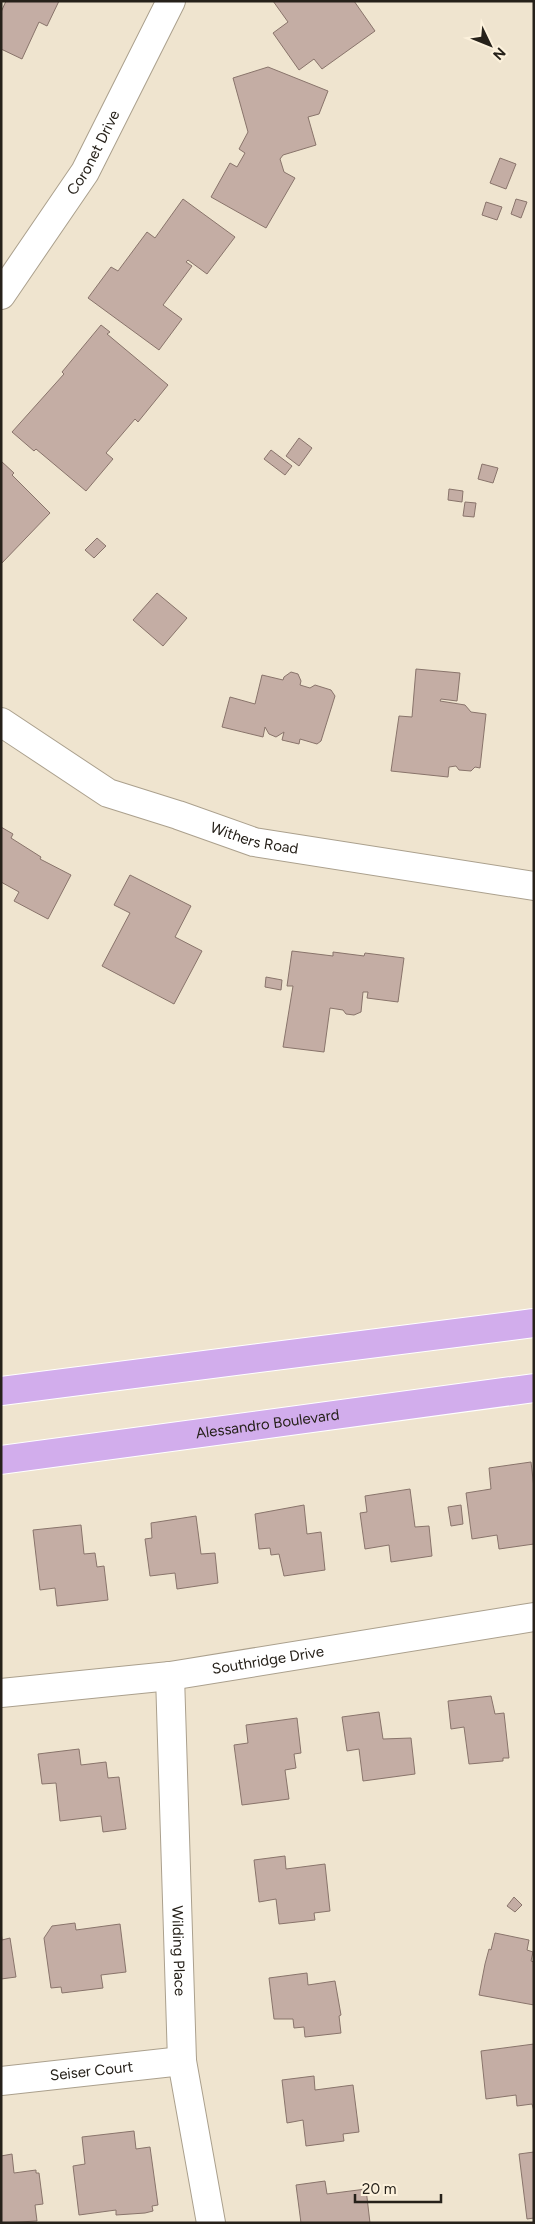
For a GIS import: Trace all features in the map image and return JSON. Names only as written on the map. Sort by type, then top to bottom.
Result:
[{"type":"main road","points":[[1,1391],[534,1323]]},
{"type":"main road","name":"Alessandro Boulevard","points":[[1,1460],[534,1388]]},
{"type":"street","name":"Coronet Drive","points":[[1,295],[85,172],[171,1]]},
{"type":"street","name":"Withers Road","points":[[1,722],[108,793],[254,842],[534,886]]},
{"type":"street","name":"Southridge Drive","points":[[1,1693],[170,1676],[534,1617]]},
{"type":"street","name":"Wilding Place","points":[[170,1676],[182,2061],[211,2223]]},
{"type":"street","name":"Seiser Court","points":[[1,2081],[182,2061]]},
{"type":"building","points":[[6,1],[59,1],[47,26],[39,22],[22,59],[1,49],[1,12]]},
{"type":"building","points":[[273,1],[354,1],[375,31],[322,69],[314,59],[299,70],[273,33],[288,22]]},
{"type":"building","points":[[268,67],[328,91],[319,114],[308,117],[316,145],[283,155],[280,159],[284,172],[295,178],[266,228],[211,197],[230,163],[237,167],[245,153],[239,149],[248,132],[233,78]]},
{"type":"building","points":[[500,158],[516,164],[506,189],[490,183]]},
{"type":"building","points":[[183,199],[235,237],[207,274],[188,260],[186,262],[192,266],[163,305],[182,319],[159,350],[88,298],[111,267],[118,271],[147,232],[155,238]]},
{"type":"building","points":[[516,199],[527,202],[521,218],[511,214]]},
{"type":"building","points":[[486,202],[502,207],[497,220],[482,215]]},
{"type":"building","points":[[101,325],[110,332],[107,334],[168,385],[138,422],[135,419],[106,453],[113,459],[86,491],[36,449],[34,451],[12,432],[64,374],[62,372]]},
{"type":"building","points":[[299,438],[312,448],[299,466],[286,456]]},
{"type":"building","points":[[271,450],[292,466],[285,475],[264,459]]},
{"type":"building","points":[[1,461],[14,473],[12,475],[50,513],[1,564]]},
{"type":"building","points":[[482,464],[498,468],[493,483],[478,479]]},
{"type":"building","points":[[449,489],[463,491],[462,502],[448,500]]},
{"type":"building","points":[[465,502],[476,503],[474,517],[463,516]]},
{"type":"building","points":[[97,538],[106,546],[94,558],[85,550]]},
{"type":"building","points":[[157,593],[187,618],[163,646],[133,620]]},
{"type":"building","points":[[416,669],[460,673],[457,701],[441,699],[440,701],[465,705],[471,712],[486,714],[480,768],[475,767],[471,771],[459,770],[456,766],[449,767],[448,777],[391,771],[399,716],[412,717]]},
{"type":"building","points":[[291,672],[298,674],[301,681],[300,685],[310,688],[315,685],[331,690],[335,696],[321,741],[317,744],[300,739],[299,744],[282,740],[284,732],[276,737],[269,734],[265,727],[263,737],[222,727],[230,697],[255,704],[262,675],[283,680]]},
{"type":"building","points":[[1,827],[13,834],[11,838],[41,857],[40,859],[71,875],[48,919],[14,901],[19,892],[1,882]]},
{"type":"building","points":[[130,875],[191,906],[175,937],[202,951],[174,1004],[102,966],[130,913],[114,905]]},
{"type":"building","points":[[292,951],[333,956],[333,952],[364,956],[365,953],[404,958],[398,1002],[367,998],[368,992],[363,992],[361,1012],[354,1015],[346,1014],[343,1010],[330,1008],[324,1052],[283,1047],[293,986],[287,986]]},
{"type":"building","points":[[266,977],[282,980],[281,990],[265,987]]},
{"type":"building","points":[[531,1462],[534,1488],[534,1544],[499,1549],[497,1535],[472,1539],[466,1493],[491,1489],[489,1468]]},
{"type":"building","points":[[410,1489],[415,1527],[429,1526],[432,1556],[391,1562],[389,1545],[365,1549],[360,1513],[367,1512],[365,1496]]},
{"type":"building","points":[[304,1505],[307,1534],[321,1532],[325,1570],[284,1576],[279,1554],[271,1555],[270,1548],[259,1549],[255,1514]]},
{"type":"building","points":[[461,1505],[463,1524],[451,1526],[448,1507]]},
{"type":"building","points":[[196,1516],[201,1554],[215,1553],[218,1583],[177,1589],[175,1573],[150,1576],[145,1539],[152,1538],[151,1523]]},
{"type":"building","points":[[81,1525],[84,1554],[95,1553],[97,1567],[104,1566],[108,1600],[57,1606],[55,1588],[40,1590],[33,1530]]},
{"type":"building","points":[[491,1696],[495,1714],[504,1713],[509,1758],[503,1758],[503,1761],[469,1764],[464,1727],[451,1729],[448,1701]]},
{"type":"building","points":[[379,1712],[383,1739],[411,1738],[415,1774],[363,1781],[359,1749],[347,1751],[342,1717]]},
{"type":"building","points":[[297,1718],[301,1753],[294,1754],[296,1768],[285,1770],[289,1799],[242,1805],[234,1745],[248,1743],[246,1725]]},
{"type":"building","points":[[79,1749],[81,1765],[106,1762],[108,1778],[119,1777],[126,1829],[103,1832],[101,1816],[60,1821],[56,1783],[42,1784],[38,1754]]},
{"type":"building","points":[[285,1856],[286,1869],[325,1864],[330,1911],[314,1913],[315,1920],[279,1924],[276,1899],[259,1902],[254,1860]]},
{"type":"building","points":[[514,1897],[522,1905],[515,1912],[507,1906]]},
{"type":"building","points":[[75,1923],[76,1930],[120,1924],[126,1972],[101,1975],[103,1988],[62,1993],[61,1987],[51,1988],[44,1938],[52,1926]]},
{"type":"building","points":[[1,1931],[2,1940],[10,1938],[16,1977],[1,1979]]},
{"type":"building","points":[[495,1933],[529,1940],[527,1950],[533,1952],[531,1961],[534,1962],[534,2005],[479,1995],[485,1964]]},
{"type":"building","points":[[307,1973],[308,1985],[335,1981],[341,2015],[339,2016],[341,2033],[305,2037],[304,2027],[294,2028],[293,2019],[274,2019],[269,1978]]},
{"type":"building","points":[[534,2044],[534,2111],[532,2104],[517,2106],[516,2095],[486,2099],[481,2051]]},
{"type":"building","points":[[314,2076],[315,2090],[353,2085],[359,2132],[343,2134],[344,2141],[306,2146],[303,2120],[287,2123],[282,2080]]},
{"type":"building","points":[[134,2131],[136,2149],[150,2147],[158,2205],[152,2206],[153,2211],[145,2213],[116,2215],[116,2210],[79,2215],[73,2166],[85,2164],[82,2137]]},
{"type":"building","points":[[534,2152],[534,2218],[527,2219],[519,2154]]},
{"type":"building","points":[[12,2154],[14,2173],[36,2170],[36,2173],[39,2173],[43,2204],[35,2205],[37,2221],[1,2223],[1,2156]]},
{"type":"building","points":[[325,2181],[327,2194],[366,2189],[370,2223],[301,2223],[296,2185]]}]
